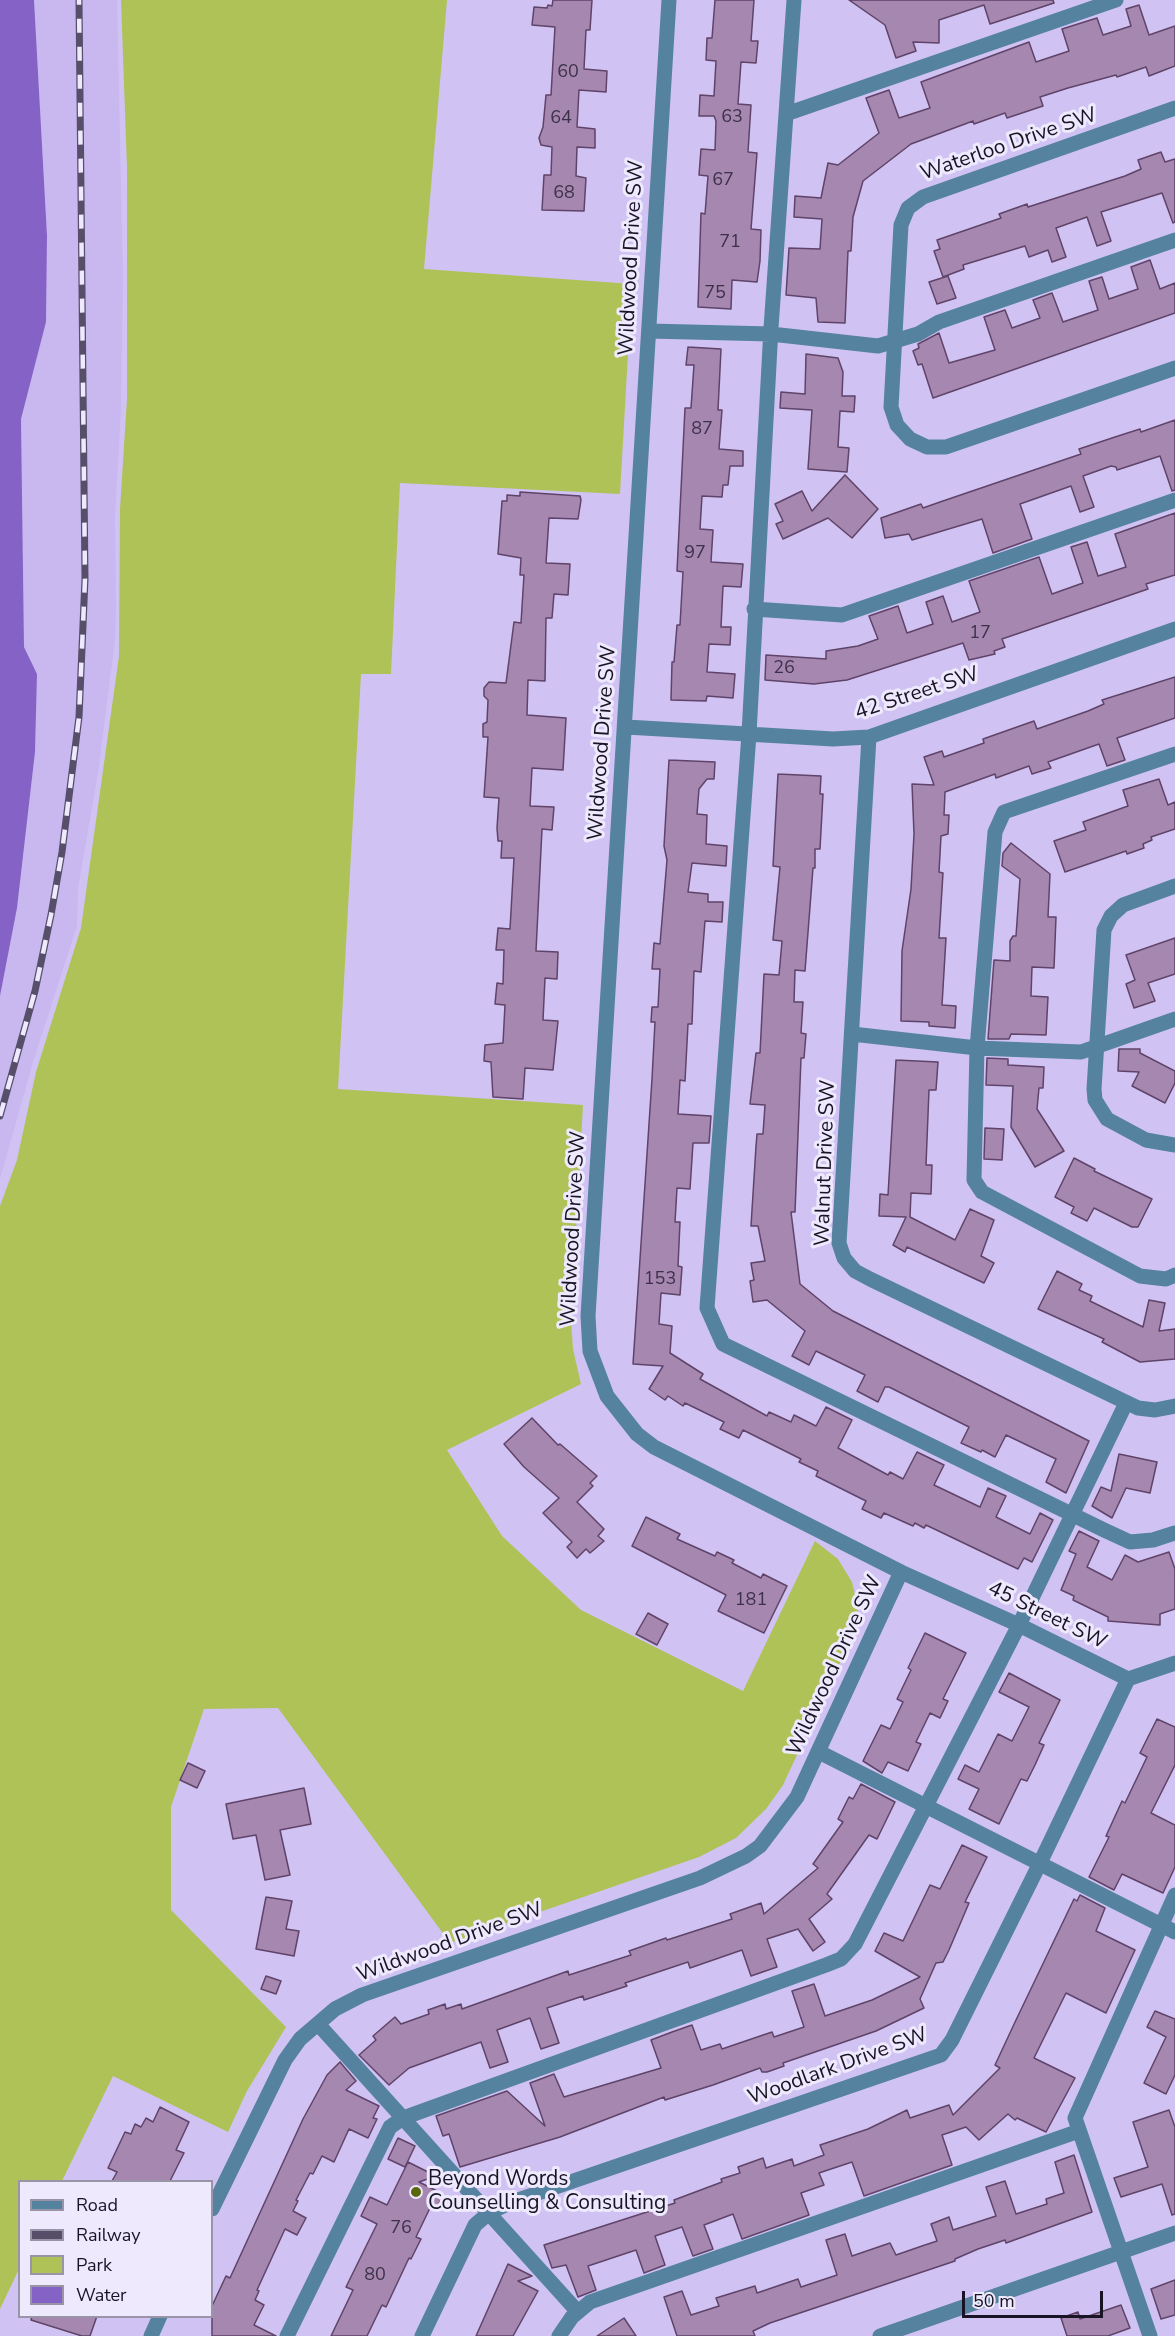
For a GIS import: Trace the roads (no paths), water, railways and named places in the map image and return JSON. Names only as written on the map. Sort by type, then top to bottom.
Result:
[{"type":"street","name":"Wildwood Drive SW","points":[[213,2207],[276,2075],[300,2039],[335,2009],[362,1995],[700,1878],[746,1856],[760,1846],[778,1826],[797,1797],[901,1572],[654,1447],[637,1434],[614,1406],[590,1350],[588,1316],[669,0]]},
{"type":"street","points":[[794,0],[754,609],[749,734],[707,1308],[723,1344],[1072,1515],[1130,1542],[1153,1540],[1175,1533]]},
{"type":"street","points":[[786,114],[1116,0]]},
{"type":"street","name":"Waterloo Drive SW","points":[[1175,108],[915,201],[908,208],[901,225],[891,397],[893,416],[902,433],[910,439],[936,448],[1175,368]]},
{"type":"street","points":[[649,331],[771,334],[878,346],[918,334],[939,322],[1175,240]]},
{"type":"street","points":[[754,609],[842,615],[1175,500]]},
{"type":"street","name":"42 Street SW","points":[[626,727],[833,739],[869,737],[1175,628]]},
{"type":"street","name":"Walnut Drive SW","points":[[869,737],[839,1243],[844,1258],[855,1271],[870,1279],[1126,1402],[1147,1409],[1175,1406]]},
{"type":"street","points":[[1175,754],[1004,812],[994,832],[977,1048],[974,1180],[982,1192],[1140,1276],[1166,1278],[1175,1275]]},
{"type":"street","points":[[1175,886],[1123,905],[1111,916],[1102,944],[1095,1047],[1095,1100],[1107,1119],[1146,1140],[1175,1145]]},
{"type":"street","points":[[852,1034],[977,1048],[1081,1052],[1175,1019]]},
{"type":"street","points":[[287,2336],[390,2127],[403,2118],[842,1959],[855,1944],[1019,1625],[1126,1402]]},
{"type":"street","name":"45 Street SW","points":[[901,1572],[1019,1625],[1128,1679]]},
{"type":"street","points":[[1128,1679],[1175,1663]]},
{"type":"street","name":"Woodlark Drive SW","points":[[422,2336],[475,2225],[489,2213],[509,2204],[941,2055],[952,2040],[1128,1679]]},
{"type":"street","points":[[819,1752],[1175,1932]]},
{"type":"street","points":[[1150,2336],[1075,2118],[1160,1924],[1175,1895]]},
{"type":"street","points":[[318,2024],[578,2312]]},
{"type":"street","points":[[560,2336],[578,2312],[590,2302],[1079,2131]]},
{"type":"street","points":[[880,2336],[1175,2232]]},
{"type":"street","points":[[151,2336],[159,2318]]},
{"type":"water","points":[[0,0],[34,0],[47,236],[46,322],[21,419],[24,647],[37,674],[35,752],[17,908],[0,996]]},
{"type":"railway","points":[[0,1116],[35,991],[51,915],[62,852],[79,717],[85,579],[79,0]]},
{"type":"place","name":"Beyond Words Counselling & Consulting","points":[[416,2192]]}]
